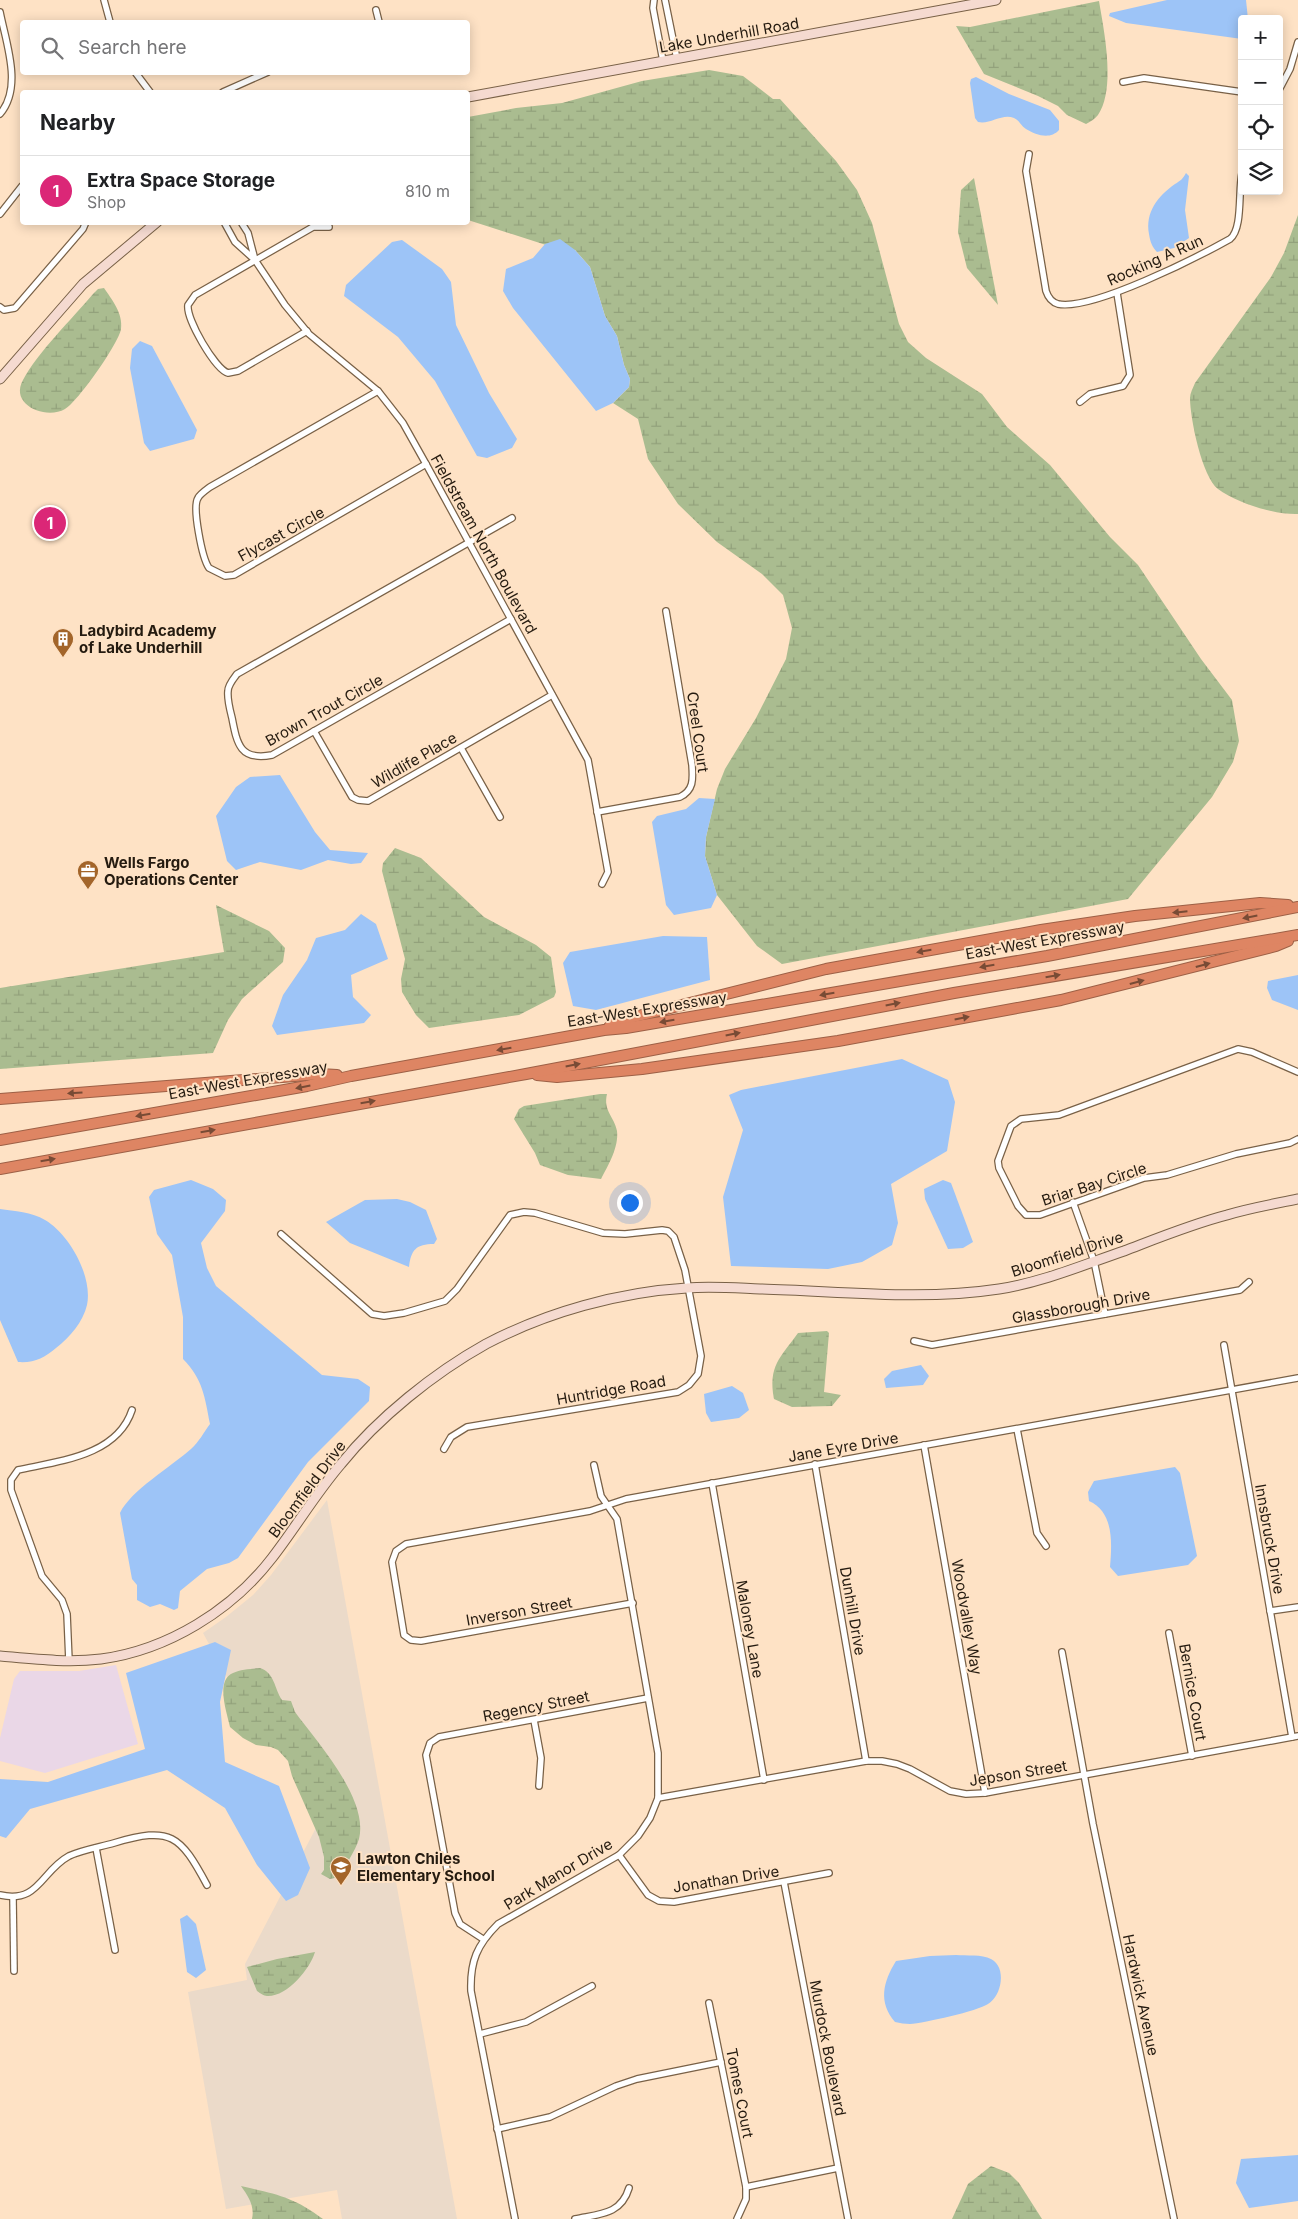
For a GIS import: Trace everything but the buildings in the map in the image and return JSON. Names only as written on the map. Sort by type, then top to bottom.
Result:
[{"type":"highway","points":[[604,1030],[622,1020],[817,971],[867,961],[1041,930],[1135,916],[1260,903],[1298,906]]},
{"type":"highway","name":"East-West Expressway","points":[[0,1140],[307,1086],[351,1076],[604,1030],[645,1025],[1038,958],[1298,906]]},
{"type":"highway","points":[[526,1074],[557,1077],[642,1069],[838,1041],[1070,998],[1276,946],[1298,936]]},
{"type":"highway","points":[[0,1169],[526,1074],[944,994],[1298,936]]},
{"type":"highway","points":[[0,1099],[320,1074],[351,1076]]},
{"type":"street","points":[[104,0],[109,20]]},
{"type":"street","points":[[654,0],[653,8],[663,61]]},
{"type":"street","points":[[665,0],[676,59]]},
{"type":"street","name":"Lake Underhill Road","points":[[470,97],[996,0]]},
{"type":"street","points":[[376,10],[378,20]]},
{"type":"street","points":[[0,12],[12,84],[10,98],[0,114]]},
{"type":"street","points":[[1283,82],[1290,68],[1298,42]]},
{"type":"street","points":[[137,75],[148,90]]},
{"type":"street","points":[[228,90],[261,75]]},
{"type":"street","points":[[1123,82],[1144,78],[1238,91]]},
{"type":"street","name":"Rocking A Run","points":[[1029,154],[1026,170],[1048,296],[1054,302],[1063,304],[1117,293],[1234,237],[1239,223],[1238,195]]},
{"type":"street","points":[[0,214],[20,189]]},
{"type":"street","points":[[0,307],[4,310],[15,308],[85,225]]},
{"type":"street","points":[[0,378],[83,284],[153,225]]},
{"type":"street","name":"Fieldstream North Boulevard","points":[[226,225],[235,242],[255,260],[284,305],[307,331],[378,391],[403,423],[588,760],[608,872],[602,884]]},
{"type":"street","name":"Fieldstream North Boulevard","points":[[243,225],[248,233],[255,260]]},
{"type":"street","points":[[307,331],[238,371],[228,373],[218,366],[188,316],[188,303],[195,295],[313,227],[329,227]]},
{"type":"street","points":[[1080,402],[1090,394],[1123,386],[1130,374],[1117,293]]},
{"type":"street","name":"Flycast Circle","points":[[378,391],[210,487],[198,498],[195,506],[206,563],[215,572],[225,576],[234,575],[426,464]]},
{"type":"street","points":[[469,541],[512,518]]},
{"type":"street","name":"Brown Trout Circle","points":[[469,541],[237,674],[228,690],[236,738],[243,751],[250,756],[259,758],[272,755],[511,619]]},
{"type":"street","name":"Creel Court","points":[[597,812],[680,797],[686,794],[692,782],[692,765],[666,611]]},
{"type":"street","name":"Wildlife Place","points":[[314,731],[352,797],[368,801],[552,695]]},
{"type":"street","points":[[461,748],[500,817]]},
{"type":"street","name":"Briar Bay Circle","points":[[1298,1072],[1252,1052],[1238,1050],[1059,1115],[1021,1119],[1011,1126],[998,1161],[999,1168],[1018,1206],[1026,1215],[1040,1215],[1072,1202],[1144,1178],[1167,1175],[1236,1154],[1290,1143],[1298,1139]]},
{"type":"street","name":"Bloomfield Drive","points":[[0,1656],[45,1661],[102,1659],[144,1648],[171,1638],[220,1610],[245,1589],[270,1560],[340,1464],[367,1435],[395,1409],[432,1380],[484,1346],[521,1328],[589,1305],[633,1295],[688,1288],[919,1294],[973,1292],[1038,1281],[1227,1215],[1298,1199]]},
{"type":"street","points":[[1072,1202],[1094,1261],[1105,1314]]},
{"type":"street","points":[[281,1234],[372,1314],[384,1316],[404,1313],[445,1301],[457,1289],[510,1215],[524,1212],[534,1213],[603,1233],[668,1231],[674,1237],[685,1270],[688,1288]]},
{"type":"street","name":"Glassborough Drive","points":[[914,1341],[932,1346],[1240,1290],[1249,1282]]},
{"type":"street","name":"Huntridge Road","points":[[444,1449],[452,1437],[467,1427],[678,1392],[689,1385],[698,1374],[701,1356],[688,1288]]},
{"type":"street","name":"Innsbruck Drive","points":[[1224,1345],[1270,1611],[1295,1737]]},
{"type":"street","name":"Jane Eyre Drive","points":[[411,1640],[404,1635],[392,1562],[396,1551],[406,1544],[590,1511],[626,1499],[1298,1378]]},
{"type":"street","points":[[69,1661],[67,1614],[62,1600],[42,1576],[36,1563],[11,1490],[11,1480],[18,1470],[90,1453],[109,1442],[128,1422],[132,1410]]},
{"type":"street","points":[[1017,1429],[1037,1533],[1046,1546]]},
{"type":"street","name":"Woodvalley Way","points":[[924,1445],[985,1793]]},
{"type":"street","name":"Dunhill Drive","points":[[815,1464],[866,1761]]},
{"type":"street","name":"Park Manor Drive","points":[[514,2219],[480,2034],[470,1990],[470,1974],[475,1955],[483,1939],[498,1924],[619,1855],[638,1836],[650,1818],[658,1798],[660,1773],[658,1753],[617,1519],[601,1496],[594,1465]]},
{"type":"street","name":"Maloney Lane","points":[[712,1483],[764,1780]]},
{"type":"street","name":"Inverson Street","points":[[411,1640],[421,1641],[633,1603]]},
{"type":"street","points":[[1270,1611],[1298,1607]]},
{"type":"street","name":"Bernice Court","points":[[1170,1633],[1192,1756]]},
{"type":"street","name":"Hardwick Avenue","points":[[1062,1652],[1084,1775],[1174,2219]]},
{"type":"street","name":"Regency Street","points":[[483,1939],[460,1924],[455,1913],[426,1756],[430,1743],[438,1737],[648,1698]]},
{"type":"street","points":[[534,1720],[541,1758],[539,1786]]},
{"type":"street","name":"Jepson Street","points":[[658,1798],[866,1761],[882,1761],[897,1764],[950,1791],[966,1794],[985,1793],[1295,1737]]},
{"type":"street","points":[[0,1895],[13,1898],[26,1894],[39,1886],[55,1867],[69,1856],[148,1834],[161,1835],[176,1841],[190,1854],[207,1886]]},
{"type":"street","points":[[96,1848],[115,1950]]},
{"type":"street","name":"Jonathan Drive","points":[[619,1855],[648,1895],[659,1901],[674,1902],[829,1873]]},
{"type":"street","name":"Murdock Boulevard","points":[[784,1882],[848,2219]]},
{"type":"street","points":[[13,1898],[14,1971]]},
{"type":"street","points":[[480,2034],[526,2022],[592,1986]]},
{"type":"street","name":"Tomes Court","points":[[709,2002],[746,2187]]},
{"type":"street","points":[[497,2129],[550,2117],[616,2086],[637,2079],[721,2062]]},
{"type":"street","points":[[737,2219],[746,2199],[746,2187],[838,2168]]},
{"type":"street","points":[[575,2219],[604,2214],[619,2208],[626,2199],[630,2188]]},
{"type":"shaded area","name":"Lawton Chiles Elementary School","points":[[327,1500],[457,2219],[342,2219],[337,2190],[226,2209],[188,1992],[247,1980],[245,1964],[319,1822],[277,1728],[232,1686],[203,1633],[253,1595],[271,1575]]},
{"type":"shaded area","points":[[116,1665],[138,1744],[45,1773],[0,1761],[0,1738],[14,1679],[20,1671],[79,1671]]},
{"type":"green space","points":[[1099,1],[1108,75],[1103,104],[1098,115],[1086,124],[1067,115],[1058,106],[1038,96],[984,74],[956,26],[970,27]]},
{"type":"green space","points":[[709,70],[743,76],[773,99],[780,99],[836,161],[857,190],[872,223],[899,324],[908,342],[926,358],[982,394],[1007,427],[1050,465],[1110,537],[1138,565],[1201,659],[1232,700],[1239,741],[1233,762],[1212,797],[1128,899],[782,964],[757,946],[717,895],[705,856],[706,837],[717,789],[725,769],[756,718],[786,659],[792,628],[783,595],[762,574],[717,542],[678,504],[648,459],[638,419],[613,403],[629,387],[630,379],[624,365],[617,336],[605,316],[590,267],[575,250],[546,245],[470,221],[470,117],[516,108],[562,103],[642,81]]},
{"type":"green space","points":[[974,178],[998,305],[967,268],[958,232],[961,190]]},
{"type":"green space","points":[[1298,215],[1298,514],[1289,514],[1256,507],[1235,499],[1218,489],[1212,482],[1198,447],[1190,398],[1195,383],[1271,277],[1284,253]]},
{"type":"green space","points":[[104,288],[116,307],[121,323],[119,336],[106,359],[79,396],[65,409],[48,413],[32,408],[21,397],[20,389],[29,369],[93,294],[98,289]]},
{"type":"green space","points":[[395,848],[421,858],[484,917],[536,945],[551,957],[556,992],[554,997],[519,1015],[429,1028],[416,1015],[402,992],[401,979],[405,959],[382,871],[383,863]]},
{"type":"green space","points":[[216,905],[269,931],[285,948],[283,962],[242,999],[228,1020],[213,1053],[0,1069],[0,988],[224,952]]},
{"type":"green space","points":[[607,1094],[606,1105],[617,1131],[612,1156],[601,1179],[568,1175],[540,1165],[535,1153],[514,1119],[519,1109],[524,1106]]},
{"type":"green space","points":[[827,1331],[829,1333],[824,1392],[841,1395],[832,1406],[792,1407],[774,1399],[774,1370],[781,1356],[798,1333]]},
{"type":"green space","points":[[260,1668],[269,1673],[282,1700],[291,1701],[295,1712],[339,1772],[356,1806],[360,1823],[359,1839],[339,1877],[330,1879],[321,1874],[324,1870],[324,1857],[319,1837],[292,1776],[288,1761],[278,1750],[256,1745],[243,1738],[230,1727],[223,1689],[225,1682],[233,1673],[246,1669]]},
{"type":"green space","points":[[315,1952],[303,1974],[290,1987],[275,1995],[266,1996],[257,1991],[247,1967]]},
{"type":"green space","points":[[991,2166],[1009,2173],[1019,2183],[1042,2219],[952,2219],[968,2184]]},
{"type":"green space","points":[[241,2186],[294,2201],[323,2219],[252,2219],[252,2205]]},
{"type":"water","points":[[1167,0],[1246,0],[1248,15],[1238,15],[1238,38],[1126,23],[1109,16],[1110,13]]},
{"type":"water","points":[[976,77],[1009,94],[1050,110],[1059,121],[1059,130],[1047,136],[1038,135],[1026,129],[1016,119],[1010,117],[978,122],[975,118],[970,83],[971,79]]},
{"type":"water","points":[[1186,173],[1189,176],[1185,210],[1189,238],[1174,248],[1157,252],[1149,234],[1148,226],[1151,212],[1158,199],[1181,180]]},
{"type":"water","points":[[560,239],[575,250],[590,267],[605,316],[617,336],[624,365],[630,379],[629,387],[613,403],[596,411],[513,308],[503,291],[506,269],[533,258],[545,244]]},
{"type":"water","points":[[402,240],[442,269],[451,282],[456,325],[489,393],[517,439],[512,448],[487,458],[477,456],[435,381],[398,337],[344,296],[346,285],[392,242]]},
{"type":"water","points":[[140,341],[152,346],[197,430],[194,439],[150,451],[144,443],[130,368],[132,349]]},
{"type":"water","points":[[280,775],[315,832],[330,850],[368,853],[361,863],[351,864],[328,860],[301,870],[260,862],[236,870],[227,861],[216,816],[236,787],[250,777]]},
{"type":"water","points":[[699,798],[715,799],[706,837],[705,856],[717,895],[711,908],[674,915],[666,905],[652,822],[657,816],[686,809]]},
{"type":"water","points":[[361,914],[376,924],[388,959],[351,975],[353,997],[371,1015],[364,1023],[277,1035],[272,1026],[283,995],[307,960],[316,938],[345,930]]},
{"type":"water","points":[[663,936],[707,937],[710,980],[596,1010],[573,1006],[563,963],[570,952]]},
{"type":"water","points":[[1298,975],[1298,1010],[1272,1000],[1267,988],[1268,981]]},
{"type":"water","points":[[902,1059],[948,1080],[955,1102],[947,1151],[891,1184],[898,1223],[892,1245],[862,1262],[828,1269],[731,1266],[723,1197],[743,1130],[729,1095],[741,1090]]},
{"type":"water","points":[[191,1180],[213,1189],[226,1200],[225,1211],[201,1243],[207,1268],[216,1286],[322,1375],[358,1379],[370,1387],[369,1401],[308,1462],[238,1558],[229,1563],[207,1569],[180,1591],[178,1608],[174,1610],[160,1604],[150,1607],[137,1600],[137,1585],[132,1579],[120,1513],[133,1496],[194,1446],[210,1424],[202,1389],[190,1366],[183,1359],[183,1317],[172,1255],[157,1234],[149,1197],[154,1190]]},
{"type":"water","points":[[943,1180],[951,1183],[973,1242],[963,1248],[948,1249],[925,1199],[924,1189]]},
{"type":"water","points":[[397,1199],[410,1202],[426,1210],[437,1239],[434,1244],[423,1245],[413,1252],[409,1267],[350,1243],[326,1222],[365,1200]]},
{"type":"water","points":[[0,1209],[34,1215],[54,1226],[63,1235],[77,1257],[86,1281],[87,1305],[79,1323],[61,1344],[47,1355],[34,1361],[18,1362],[0,1320]]},
{"type":"water","points":[[921,1365],[929,1376],[923,1385],[886,1388],[884,1379],[892,1371]]},
{"type":"water","points":[[732,1386],[743,1393],[749,1410],[739,1418],[711,1422],[706,1413],[704,1394]]},
{"type":"water","points":[[1175,1467],[1180,1473],[1197,1556],[1188,1565],[1118,1576],[1110,1567],[1111,1538],[1107,1520],[1097,1506],[1089,1501],[1088,1492],[1094,1481]]},
{"type":"water","points":[[215,1642],[231,1650],[220,1702],[225,1762],[279,1786],[310,1868],[298,1895],[286,1901],[257,1865],[225,1808],[167,1770],[30,1809],[6,1838],[0,1836],[0,1779],[48,1782],[145,1749],[126,1673]]},
{"type":"water","points":[[187,1915],[196,1924],[206,1970],[196,1978],[187,1972],[180,1919]]},
{"type":"water","points":[[930,1956],[983,1956],[996,1963],[1001,1975],[1001,1981],[997,1995],[993,2000],[974,2010],[938,2019],[910,2024],[895,2022],[886,2007],[884,1992],[885,1984],[896,1961]]},
{"type":"water","points":[[1298,2155],[1298,2201],[1249,2208],[1236,2183],[1241,2159]]},
{"type":"place","name":"Extra Space Storage","points":[[50,523]]},
{"type":"place","name":"Ladybird Academy of Lake Underhill","points":[[63,658]]},
{"type":"place","name":"Wells Fargo Operations Center","points":[[88,890]]},
{"type":"place","name":"Lawton Chiles Elementary School","points":[[341,1886]]}]
